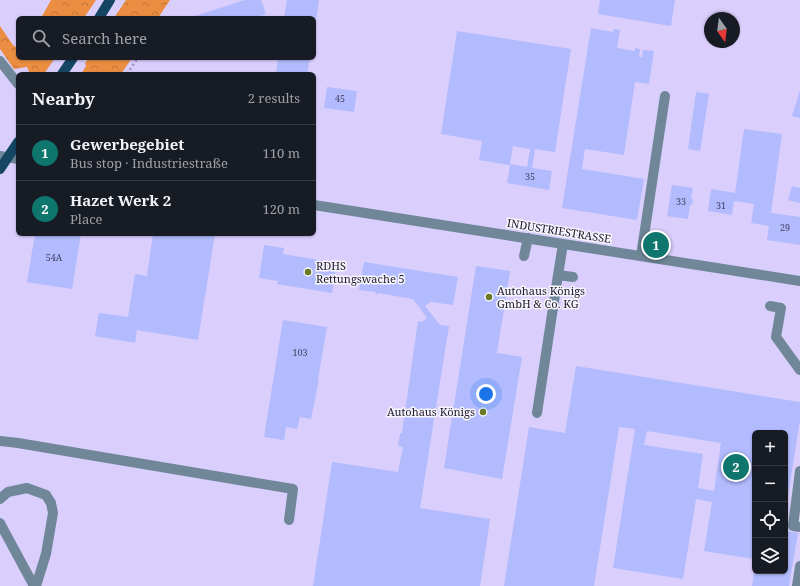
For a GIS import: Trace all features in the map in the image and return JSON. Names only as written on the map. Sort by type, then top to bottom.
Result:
[{"type":"main road","points":[[100,16],[110,0]]},
{"type":"main road","points":[[63,72],[72,60]]},
{"type":"main road","points":[[0,169],[16,145]]},
{"type":"street","points":[[0,61],[16,81]]},
{"type":"street","points":[[641,256],[665,96]]},
{"type":"street","points":[[0,156],[16,159]]},
{"type":"street","name":"INDUSTRIESTRASSE","points":[[316,205],[800,280]]},
{"type":"street","points":[[524,256],[528,238]]},
{"type":"street","points":[[537,413],[563,244]]},
{"type":"street","points":[[558,275],[573,277]]},
{"type":"street","points":[[770,306],[781,308],[776,337],[800,370]]},
{"type":"street","points":[[0,441],[293,489],[289,520]]},
{"type":"street","points":[[800,471],[793,526],[800,527]]},
{"type":"street","points":[[0,498],[8,492],[27,488],[46,495],[51,503],[53,513],[46,554],[35,586]]},
{"type":"street","points":[[0,523],[35,586]]},
{"type":"street","points":[[797,586],[800,566]]},
{"type":"path","points":[[128,72],[136,60]]},
{"type":"green space","points":[[51,0],[96,0],[85,16],[42,16]]},
{"type":"green space","points":[[126,0],[170,0],[159,16],[115,16]]},
{"type":"green space","points":[[0,26],[16,47],[16,60],[54,60],[45,72],[29,72],[27,67],[14,69],[0,49]]},
{"type":"green space","points":[[87,60],[131,60],[122,72],[82,72],[86,66],[85,63]]},
{"type":"building","points":[[245,0],[261,0],[266,14],[260,16],[195,16]]},
{"type":"building","points":[[287,0],[319,0],[316,22],[316,16],[284,16]]},
{"type":"building","points":[[600,0],[675,0],[671,26],[598,14]]},
{"type":"building","points":[[591,28],[613,32],[614,29],[620,30],[617,48],[635,51],[635,48],[640,49],[639,57],[642,57],[643,50],[654,51],[649,84],[635,82],[624,155],[585,149],[582,169],[644,179],[637,220],[562,208]]},
{"type":"building","points":[[457,31],[571,49],[555,152],[535,149],[532,168],[552,171],[549,190],[507,183],[510,165],[479,160],[482,141],[441,134]],"holes":[[[513,146],[530,149],[527,167],[510,164]]]},
{"type":"building","points":[[278,60],[310,60],[307,72],[276,72]]},
{"type":"building","points":[[327,87],[357,91],[354,112],[324,108]]},
{"type":"building","points":[[800,90],[800,118],[792,116]]},
{"type":"building","points":[[696,92],[709,94],[700,151],[688,149]]},
{"type":"building","points":[[744,129],[782,134],[771,213],[800,217],[800,245],[767,240],[769,226],[751,223],[754,204],[734,201],[732,215],[708,211],[711,189],[735,193]]},
{"type":"building","points":[[672,185],[693,188],[691,199],[693,199],[692,205],[690,205],[688,219],[667,216]]},
{"type":"building","points":[[792,186],[800,188],[800,203],[788,200]]},
{"type":"building","points":[[35,236],[81,236],[72,289],[27,282]]},
{"type":"building","points":[[153,236],[215,236],[198,340],[137,330],[135,343],[95,336],[99,313],[128,317],[135,274],[147,276]]},
{"type":"building","name":"RDHS Rettungswache 5","points":[[264,245],[284,248],[283,254],[337,263],[332,293],[277,284],[278,281],[259,278]]},
{"type":"building","points":[[364,262],[458,277],[453,305],[431,302],[425,306],[440,325],[449,326],[420,508],[490,519],[480,586],[313,586],[332,462],[398,472],[403,447],[398,446],[400,434],[402,433],[418,321],[422,322],[427,318],[413,299],[378,293],[376,295],[375,292],[359,290]]},
{"type":"building","name":"Autohaus Königs","points":[[476,266],[510,271],[497,353],[522,357],[502,479],[444,468]]},
{"type":"building","points":[[283,320],[327,327],[311,419],[300,417],[297,429],[286,427],[284,440],[264,437]]},
{"type":"building","points":[[576,366],[800,402],[800,420],[788,496],[788,430],[752,430],[752,559],[704,551],[712,502],[696,499],[683,579],[613,568],[635,429],[619,427],[594,586],[504,586],[529,427],[565,433]],"holes":[[[647,431],[721,443],[714,491],[698,488],[703,454],[644,445]]]},
{"type":"building","points":[[788,531],[798,533],[789,586],[752,586],[754,574],[788,574]]},
{"type":"place","name":"Gewerbegebiet","points":[[656,245]]},
{"type":"place","name":"RDHS Rettungswache 5","points":[[308,272]]},
{"type":"place","name":"Autohaus Königs GmbH & Co. KG","points":[[489,297]]},
{"type":"place","name":"Autohaus Königs","points":[[483,412]]},
{"type":"place","name":"Hazet Werk 2","points":[[736,467]]}]
